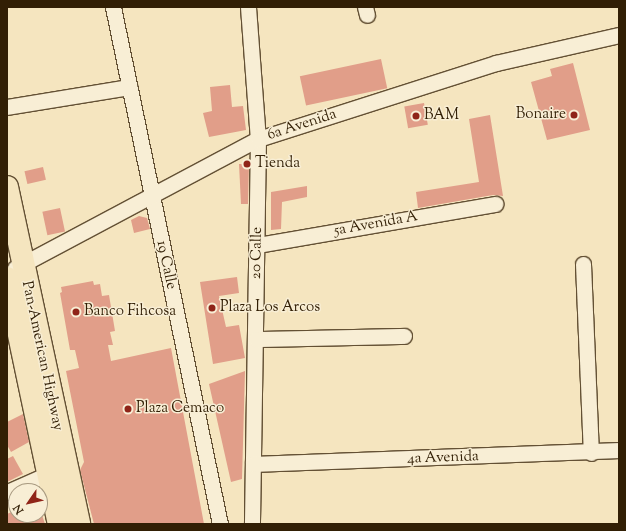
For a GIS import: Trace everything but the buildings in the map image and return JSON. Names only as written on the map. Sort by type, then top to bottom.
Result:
[{"type":"highway","name":"Pan-American Highway","points":[[7,187],[12,272],[48,474],[60,524]]},
{"type":"highway","name":"Pan-American Highway","points":[[12,272],[79,524]]},
{"type":"street","name":"19 Calle","points":[[113,7],[220,524]]},
{"type":"street","name":"20 Calle","points":[[248,7],[258,139],[256,339],[260,464],[252,524]]},
{"type":"street","name":"6a Avenida","points":[[12,272],[258,139],[496,63],[619,35]]},
{"type":"street","points":[[7,107],[129,87]]},
{"type":"street","name":"5a Avenida A","points":[[257,245],[495,204]]},
{"type":"street","points":[[584,264],[591,453]]},
{"type":"street","points":[[256,339],[404,336]]},
{"type":"street","name":"4a Avenida","points":[[260,464],[591,453],[619,450]]},
{"type":"street","points":[[7,492],[48,474]]},
{"type":"place","name":"Bonaire","points":[[574,115]]},
{"type":"place","name":"BAM","points":[[416,116]]},
{"type":"place","name":"Tienda","points":[[247,164]]},
{"type":"place","name":"Plaza Los Arcos","points":[[212,308]]},
{"type":"place","name":"Banco Fihcosa","points":[[76,312]]},
{"type":"place","name":"Plaza Cemaco","points":[[128,409]]}]
